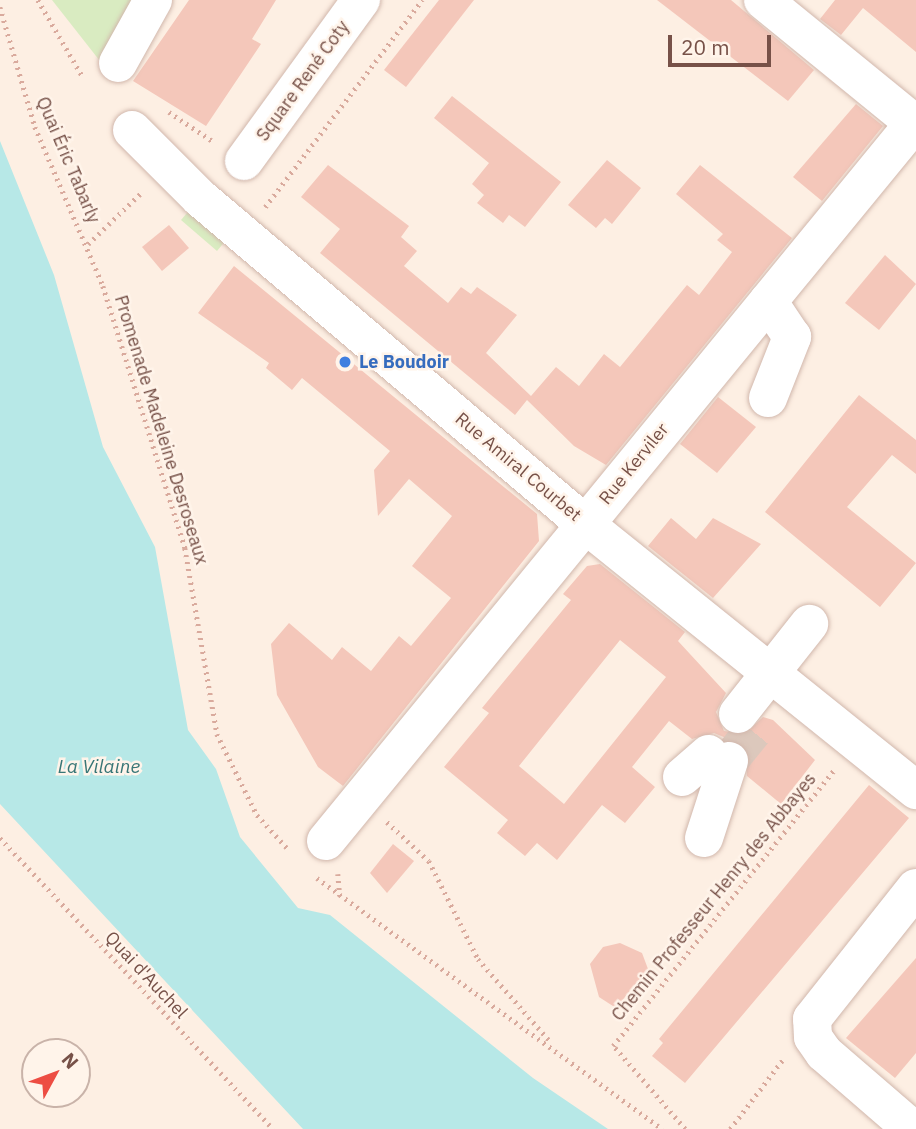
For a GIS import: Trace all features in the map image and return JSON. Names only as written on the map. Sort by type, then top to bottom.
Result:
[{"type":"street","points":[[118,63],[153,0]]},
{"type":"street","name":"Square René Coty","points":[[244,161],[361,0]]},
{"type":"street","points":[[763,0],[915,122]]},
{"type":"street","name":"Rue Amiral Courbet","points":[[145,118],[169,167],[244,235],[585,524],[764,699],[854,745],[916,790]]},
{"type":"street","name":"Rue Kerviler","points":[[317,861],[363,799],[585,524],[915,122]]},
{"type":"street","points":[[768,301],[792,337],[768,398]]},
{"type":"street","points":[[764,699],[809,624]]},
{"type":"street","points":[[704,838],[706,764]]},
{"type":"street","points":[[912,892],[812,1019],[813,1037],[838,1069],[912,1129]]},
{"type":"path","points":[[244,235],[422,0]]},
{"type":"path","name":"Quai Éric Tabarly","points":[[0,7],[35,127],[88,244]]},
{"type":"path","points":[[145,118],[244,161]]},
{"type":"path","points":[[88,244],[169,167]]},
{"type":"path","name":"Promenade Madeleine Desroseaux","points":[[88,244],[185,548],[217,734],[257,815],[317,861],[341,895],[402,935],[473,996],[552,1043],[662,1129]]},
{"type":"path","name":"Chemin Professeur Henry des Abbayes","points":[[685,1129],[613,1046],[854,745]]},
{"type":"path","points":[[363,799],[429,861],[478,959],[552,1043]]},
{"type":"path","name":"Quai d'Auchel","points":[[0,838],[274,1129]]},
{"type":"path","points":[[317,861],[341,895]]},
{"type":"path","points":[[730,1129],[799,1040],[813,1037]]},
{"type":"green space","points":[[52,0],[153,0],[107,70]]},
{"type":"green space","points":[[200,198],[236,228],[217,251],[181,220]]},
{"type":"water","name":"La Vilaine","points":[[0,141],[54,275],[103,447],[155,547],[188,730],[216,769],[240,837],[298,908],[330,915],[533,1078],[608,1129],[303,1129],[0,804]]},
{"type":"building","points":[[189,0],[276,0],[252,39],[261,44],[206,126],[133,81]]},
{"type":"building","points":[[439,0],[474,0],[406,87],[384,70]]},
{"type":"building","points":[[657,0],[731,0],[814,70],[788,101]]},
{"type":"building","points":[[835,0],[916,0],[916,52],[863,8],[841,35],[820,19]]},
{"type":"building","points":[[452,96],[561,182],[525,227],[509,215],[503,223],[477,203],[484,195],[472,184],[489,163],[434,118]]},
{"type":"building","points":[[856,104],[883,126],[822,201],[793,177]]},
{"type":"building","points":[[607,160],[641,188],[612,224],[605,218],[596,228],[568,205]]},
{"type":"building","points":[[328,165],[409,226],[401,237],[417,251],[404,266],[448,303],[461,287],[471,294],[477,287],[517,315],[486,353],[531,396],[556,367],[579,386],[604,354],[620,367],[687,285],[699,295],[732,252],[717,240],[723,234],[676,194],[700,165],[792,238],[606,465],[574,446],[527,400],[515,415],[320,253],[340,229],[301,197]]},
{"type":"building","points":[[169,225],[189,248],[162,271],[142,247]]},
{"type":"building","points":[[885,255],[916,284],[879,330],[845,303]]},
{"type":"building","points":[[234,266],[537,514],[539,541],[343,786],[318,767],[277,695],[271,644],[289,623],[332,660],[342,647],[371,671],[399,636],[411,646],[451,598],[412,566],[452,516],[409,479],[378,516],[374,470],[390,451],[302,378],[292,390],[266,368],[269,363],[198,313]]},
{"type":"building","points":[[859,395],[916,440],[916,474],[892,455],[847,507],[916,563],[880,607],[765,512]]},
{"type":"building","points":[[718,397],[756,427],[717,473],[680,444]]},
{"type":"building","points":[[671,518],[696,539],[713,518],[761,544],[713,598],[648,546]]},
{"type":"building","points":[[600,564],[685,632],[678,641],[726,693],[716,712],[724,731],[745,734],[763,717],[773,720],[815,760],[781,804],[747,776],[745,746],[714,733],[692,739],[669,721],[632,767],[655,787],[625,823],[602,805],[557,860],[537,843],[525,856],[497,833],[508,820],[444,767],[489,713],[482,708],[571,600],[563,594],[587,566]],"holes":[[[620,640],[666,677],[564,804],[519,766]]]},
{"type":"building","points":[[869,785],[909,818],[685,1083],[652,1056],[663,1043],[659,1039]]},
{"type":"building","points":[[393,844],[414,861],[387,893],[370,873]]},
{"type":"building","points":[[620,943],[642,953],[648,969],[616,1008],[599,997],[590,964],[603,947]]},
{"type":"building","points":[[916,958],[916,1053],[895,1078],[846,1038]]},
{"type":"tunnel","points":[[729,761],[764,718]]},
{"type":"place","name":"Le Boudoir","points":[[345,362]]}]
